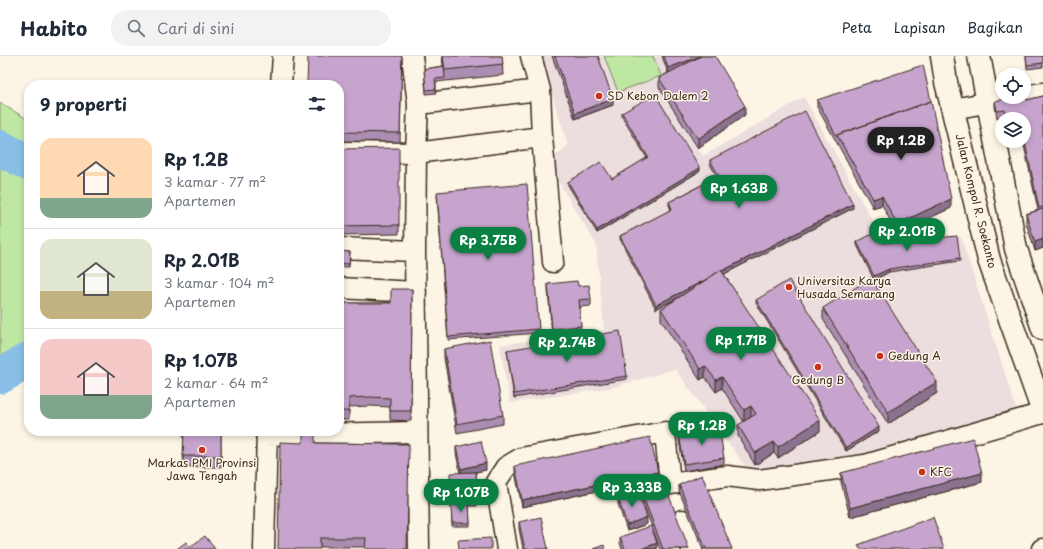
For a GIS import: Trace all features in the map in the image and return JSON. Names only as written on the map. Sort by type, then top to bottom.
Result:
[{"type":"main road","name":"Jalan Kompol R. Soekanto","points":[[942,56],[946,82],[989,260],[1043,412]]},
{"type":"main road","points":[[979,56],[1016,249],[1043,329]]},
{"type":"street","points":[[281,80],[283,56]]},
{"type":"street","points":[[412,56],[418,104],[415,251],[418,549]]},
{"type":"street","points":[[531,56],[540,90],[542,137],[553,262]]},
{"type":"street","points":[[418,104],[540,90]]},
{"type":"street","points":[[1031,95],[1043,93]]},
{"type":"street","points":[[953,109],[995,100]]},
{"type":"street","points":[[344,152],[416,153],[542,137]]},
{"type":"street","points":[[344,248],[415,251]]},
{"type":"street","points":[[344,288],[416,292]]},
{"type":"street","points":[[507,549],[496,482],[506,466],[521,458],[665,432],[670,484],[727,476],[759,480],[865,465],[1043,412]]},
{"type":"street","points":[[344,432],[417,432]]},
{"type":"street","points":[[264,549],[266,436]]},
{"type":"street","points":[[682,520],[692,549]]},
{"type":"shaded area","name":"Universitas Karya Husada Semarang","points":[[540,56],[711,56],[659,87],[703,156],[804,97],[884,242],[961,237],[1016,408],[872,453],[819,466],[752,471],[745,466],[675,369],[610,388],[510,403],[500,345],[604,330],[596,244],[547,163],[568,145]]},
{"type":"green space","points":[[604,56],[653,56],[661,76],[618,92]]},
{"type":"green space","points":[[0,103],[24,117],[24,373],[0,387]]},
{"type":"building","points":[[308,56],[402,56],[400,133],[344,132],[344,80],[307,80]]},
{"type":"building","points":[[443,56],[502,56],[503,64],[445,70]]},
{"type":"building","points":[[555,56],[598,56],[613,99],[575,113]]},
{"type":"building","points":[[664,56],[701,56],[668,68]]},
{"type":"building","points":[[701,56],[715,56],[745,106],[698,139],[659,78]]},
{"type":"building","points":[[1026,56],[1043,56],[1043,63],[1027,65]]},
{"type":"building","points":[[923,65],[931,101],[837,135],[837,137],[817,100]]},
{"type":"building","points":[[444,66],[445,78],[435,79],[436,89],[426,90],[424,69]]},
{"type":"building","points":[[655,94],[700,168],[597,230],[568,182],[601,162],[612,179],[648,157],[622,113]]},
{"type":"building","points":[[1043,96],[1043,207],[1039,208],[1026,148],[1031,148],[1031,112],[1005,112],[1005,110],[997,111],[996,104],[1031,104],[1031,99]]},
{"type":"building","points":[[931,101],[951,199],[897,224],[882,196],[873,199],[837,135]]},
{"type":"building","points":[[805,111],[853,204],[722,271],[721,270],[705,280],[656,305],[620,236],[672,209],[669,202],[719,176],[710,160]]},
{"type":"building","points":[[399,148],[399,225],[344,226],[344,149]]},
{"type":"building","points":[[527,184],[539,329],[448,337],[437,192]]},
{"type":"building","points":[[1043,209],[1043,239],[1035,242],[1026,214]]},
{"type":"building","points":[[876,232],[883,243],[957,236],[960,258],[889,269],[874,276],[857,242]]},
{"type":"building","points":[[344,251],[350,252],[349,264],[344,264]]},
{"type":"building","points":[[721,270],[820,420],[778,447],[774,442],[755,453],[738,425],[756,414],[751,406],[744,410],[722,377],[716,380],[705,366],[700,369],[661,309]]},
{"type":"building","name":"Gedung A","points":[[871,278],[937,382],[888,412],[823,308]]},
{"type":"building","name":"Gedung B","points":[[789,280],[879,427],[846,448],[756,300]]},
{"type":"building","points":[[577,281],[578,286],[589,285],[591,299],[579,300],[581,326],[552,329],[548,284]]},
{"type":"building","points":[[391,289],[412,289],[411,411],[390,411],[390,398],[370,397],[349,398],[349,411],[344,411],[344,303],[391,303]]},
{"type":"building","points":[[620,331],[627,376],[514,394],[507,350]]},
{"type":"building","points":[[490,340],[503,415],[457,424],[444,349]]},
{"type":"building","points":[[719,427],[724,458],[684,464],[679,434]]},
{"type":"building","points":[[184,436],[221,436],[221,456],[183,456]]},
{"type":"building","points":[[303,436],[315,436],[315,443],[409,444],[407,549],[365,549],[366,538],[320,538],[320,549],[278,549],[280,442],[303,443]]},
{"type":"building","points":[[650,437],[658,472],[522,500],[515,466]]},
{"type":"building","points":[[973,438],[982,473],[850,508],[841,473]]},
{"type":"building","points":[[481,441],[486,463],[461,469],[456,447]]},
{"type":"building","points":[[476,472],[477,500],[451,501],[450,473]]},
{"type":"building","points":[[702,475],[732,549],[706,549],[679,485]]},
{"type":"building","points":[[665,485],[689,549],[663,549],[642,494]]},
{"type":"building","points":[[637,491],[647,517],[627,525],[618,498]]},
{"type":"building","points":[[469,503],[470,523],[452,523],[451,504]]},
{"type":"building","points":[[541,517],[548,549],[525,549],[519,522]]},
{"type":"building","points":[[933,517],[944,549],[860,549],[858,545]]},
{"type":"building","points":[[651,526],[657,543],[641,549],[625,549],[620,537]]},
{"type":"building","points":[[205,536],[215,549],[177,549],[186,542],[190,547]]},
{"type":"building","points":[[491,538],[491,549],[459,549],[458,540]]},
{"type":"building","points":[[604,545],[605,549],[593,549]]},
{"type":"waterway","points":[[0,148],[24,160]]},
{"type":"waterway","points":[[0,376],[24,363]]},
{"type":"place","name":"SD Kebon Dalem 2","points":[[599,96]]},
{"type":"place","name":"Universitas Karya Husada Semarang","points":[[789,287]]},
{"type":"place","name":"Gedung A","points":[[880,356]]},
{"type":"place","name":"Gedung B","points":[[818,367]]},
{"type":"place","name":"Markas PMI Provinsi Jawa Tengah","points":[[202,450]]},
{"type":"place","name":"KFC","points":[[922,472]]}]
